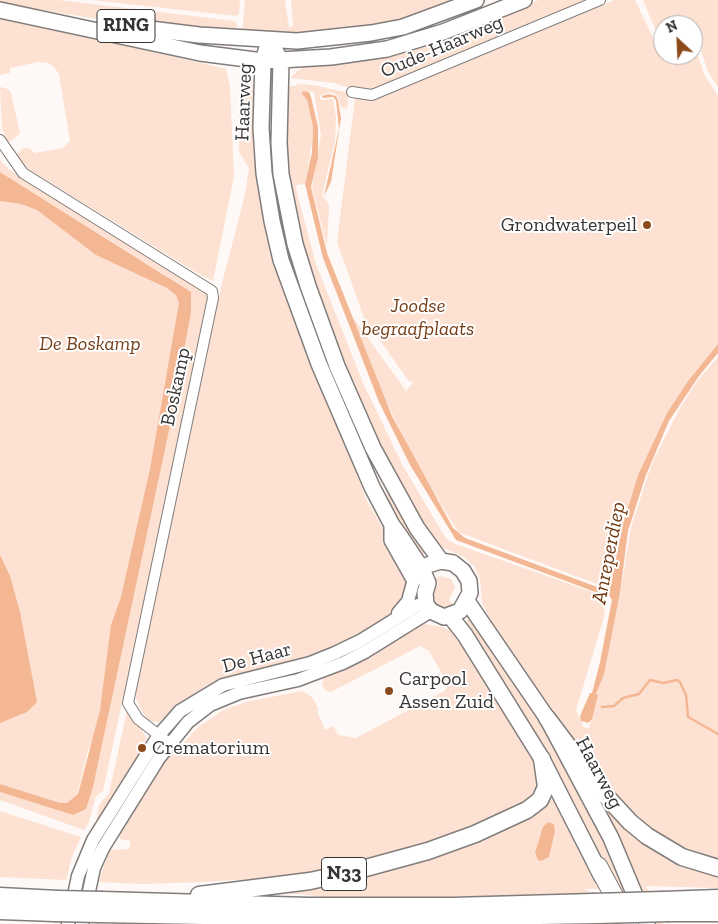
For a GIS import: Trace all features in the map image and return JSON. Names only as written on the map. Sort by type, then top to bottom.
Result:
[{"type":"highway","points":[[547,718],[605,795],[630,822],[665,848],[689,860],[718,868]]},
{"type":"highway","name":"N33","points":[[97,917],[121,901],[207,895],[310,881],[351,872],[445,846],[515,817],[534,805],[546,787],[542,759]]},
{"type":"highway","points":[[598,866],[629,924]]},
{"type":"highway","name":"N33","points":[[0,896],[59,914]]},
{"type":"highway","name":"N33","points":[[121,901],[596,909],[666,907],[718,898]]},
{"type":"highway","name":"N33","points":[[666,907],[718,913]]},
{"type":"highway","name":"N33","points":[[461,924],[596,909]]},
{"type":"highway","name":"N33","points":[[5,911],[97,917],[518,918]]},
{"type":"main road","name":"RING","points":[[0,9],[166,32],[269,41],[325,39],[403,27],[476,0]]},
{"type":"main road","name":"RING","points":[[0,9],[200,53],[262,61],[331,57],[387,49],[443,32],[524,0]]},
{"type":"main road","name":"Haarweg","points":[[269,41],[281,60],[280,157],[295,244],[348,396],[384,471],[411,516],[446,558],[462,560],[473,572],[477,581],[470,601],[484,634],[501,650],[547,718],[611,838],[646,920]]},
{"type":"main road","name":"Haarweg","points":[[269,41],[262,61],[261,128],[264,172],[281,260],[351,441],[392,525],[420,576]]},
{"type":"main road","points":[[446,558],[420,576],[417,594],[426,613],[452,627],[478,656]]},
{"type":"main road","points":[[420,576],[438,570],[454,573],[461,582],[470,601],[450,616],[426,613]]},
{"type":"main road","points":[[450,616],[465,634],[542,759],[598,866],[621,924]]},
{"type":"street","name":"Oude-Haarweg","points":[[352,92],[367,95],[379,92],[600,0]]},
{"type":"street","name":"Boskamp","points":[[0,140],[23,173],[212,291],[213,298],[128,698],[128,703],[134,715],[164,739]]},
{"type":"street","name":"De Haar","points":[[97,917],[94,868],[103,848],[180,711],[223,684],[310,663],[360,641],[374,632],[404,606],[420,576]]},
{"type":"street","name":"De Haar","points":[[374,632],[426,613]]},
{"type":"street","name":"De Haar","points":[[59,914],[93,840],[164,739],[223,698],[239,692],[314,674],[343,663],[382,643],[426,613]]},
{"type":"green space","points":[[0,0],[58,0],[235,21],[238,27],[235,27],[235,34],[116,22],[0,3]]},
{"type":"green space","points":[[91,0],[240,0],[239,14],[236,16]]},
{"type":"green space","points":[[245,0],[285,0],[289,28],[293,25],[291,0],[463,0],[403,20],[327,34],[242,35]]},
{"type":"green space","points":[[539,0],[592,0],[375,91],[353,89],[334,83],[290,78],[305,66],[349,61],[471,28]]},
{"type":"green space","name":"Joodse begraafplaats","points":[[615,0],[635,0],[653,38],[653,65],[701,65],[705,76],[718,96],[718,344],[688,381],[667,413],[638,475],[623,524],[611,588],[609,592],[606,592],[604,617],[576,710],[584,728],[589,728],[620,595],[631,527],[652,463],[680,408],[698,380],[718,357],[718,863],[690,856],[633,820],[580,756],[494,626],[482,603],[480,579],[474,566],[464,557],[442,547],[421,522],[357,399],[303,254],[284,148],[286,86],[296,86],[297,84],[313,85],[349,93],[347,109],[341,107],[335,94],[329,92],[320,96],[321,100],[333,99],[336,118],[335,141],[322,195],[329,205],[327,247],[312,187],[321,135],[314,92],[305,91],[302,94],[307,100],[313,127],[305,184],[296,185],[297,193],[316,264],[363,383],[403,466],[442,532],[448,540],[458,545],[601,595],[602,586],[458,532],[411,454],[382,392],[352,316],[406,391],[413,383],[408,380],[364,318],[337,242],[355,98],[373,100]]},
{"type":"green space","points":[[643,0],[718,0],[718,87],[708,72],[703,56],[703,15],[653,15],[653,24]]},
{"type":"green space","points":[[0,17],[226,69],[230,87],[234,176],[213,281],[197,273],[19,162],[17,154],[23,148],[29,148],[35,153],[63,148],[70,141],[59,74],[54,67],[48,63],[38,62],[10,68],[10,73],[0,75]]},
{"type":"green space","points":[[253,85],[261,193],[367,501],[408,571],[406,596],[394,611],[360,634],[335,646],[292,661],[220,678],[186,699],[159,723],[148,720],[144,715],[136,699],[136,691],[222,283],[245,195],[249,168],[239,152],[239,90],[243,91],[244,88],[239,89],[239,86]]},
{"type":"green space","points":[[0,87],[8,89],[11,93],[20,133],[12,141],[7,141],[2,128]]},
{"type":"green space","name":"De Boskamp","points":[[0,160],[10,170],[28,182],[210,293],[103,791],[96,796],[88,824],[84,830],[0,800],[0,792],[73,815],[93,787],[170,426],[188,324],[107,670],[96,731],[88,750],[74,808],[0,784],[0,201],[21,204],[37,210],[73,237],[168,277],[0,172]]},
{"type":"green space","points":[[385,486],[428,551],[418,558],[391,512]]},
{"type":"green space","points":[[440,576],[451,579],[455,587],[449,600],[454,606],[446,609],[434,604],[431,599],[434,589],[439,584],[435,578]]},
{"type":"green space","points":[[469,619],[545,728],[596,819],[642,924],[634,924],[461,624]]},
{"type":"green space","points":[[425,624],[442,627],[451,631],[474,660],[535,765],[539,785],[535,795],[521,806],[451,836],[333,869],[272,878],[202,882],[143,884],[99,882],[109,850],[129,849],[131,841],[120,839],[119,833],[172,747],[179,748],[197,728],[223,710],[246,702],[302,691],[312,697],[319,710],[317,711],[325,730],[333,726],[338,735],[356,738],[446,690],[447,686],[440,684],[445,681],[444,677],[429,651],[420,646],[331,692],[325,690],[322,684],[324,677],[379,651]]},
{"type":"green space","points":[[127,711],[143,729],[142,731],[147,739],[137,754],[139,758],[96,825],[99,805],[109,793]]},
{"type":"green space","points":[[583,769],[613,811],[718,871],[718,888],[646,886],[662,924],[654,924]]},
{"type":"green space","points":[[555,796],[601,889],[584,889],[589,891],[592,899],[333,899],[302,894],[260,894],[301,886],[544,804]],"holes":[[[548,822],[554,824],[555,829],[549,857],[545,859],[535,855],[545,826]]]},
{"type":"green space","points":[[0,811],[81,837],[72,857],[66,880],[0,877]]},
{"type":"shaded area","points":[[303,91],[309,92],[318,127],[318,157],[311,187],[327,253],[392,416],[453,528],[465,538],[600,588],[598,593],[456,540],[410,465],[379,402],[323,258],[305,184],[312,152],[313,127],[307,100],[302,94]]},
{"type":"shaded area","points":[[329,94],[336,96],[338,100],[341,118],[331,182],[324,196],[339,129],[336,100],[333,97],[323,98],[322,96]]},
{"type":"shaded area","points":[[0,172],[191,292],[191,312],[170,426],[93,787],[86,809],[73,815],[0,792],[0,784],[60,803],[67,803],[78,794],[100,710],[111,625],[121,597],[150,469],[179,303],[176,295],[167,288],[96,255],[37,210],[21,204],[0,201]]},
{"type":"shaded area","points":[[718,344],[718,353],[699,376],[669,421],[646,475],[628,531],[620,593],[604,674],[596,694],[598,695],[592,719],[588,723],[581,721],[580,716],[590,693],[592,693],[600,662],[612,600],[609,595],[623,524],[638,475],[667,413],[688,381]]},
{"type":"shaded area","points":[[0,555],[10,576],[20,612],[37,702],[27,712],[0,723]]},
{"type":"shaded area","points":[[548,822],[554,824],[555,831],[549,857],[541,861],[538,860],[535,853],[543,827]]},
{"type":"waterway","points":[[602,707],[614,706],[623,698],[639,694],[650,680],[663,683],[677,680],[680,682],[686,695],[688,717],[718,734]]},
{"type":"place","name":"Grondwaterpeil","points":[[647,225]]},
{"type":"place","name":"Carpool Assen Zuid","points":[[389,691]]},
{"type":"place","name":"Crematorium","points":[[142,748]]},
{"type":"water label","name":"Anreperdiep","points":[[609,553]]}]
